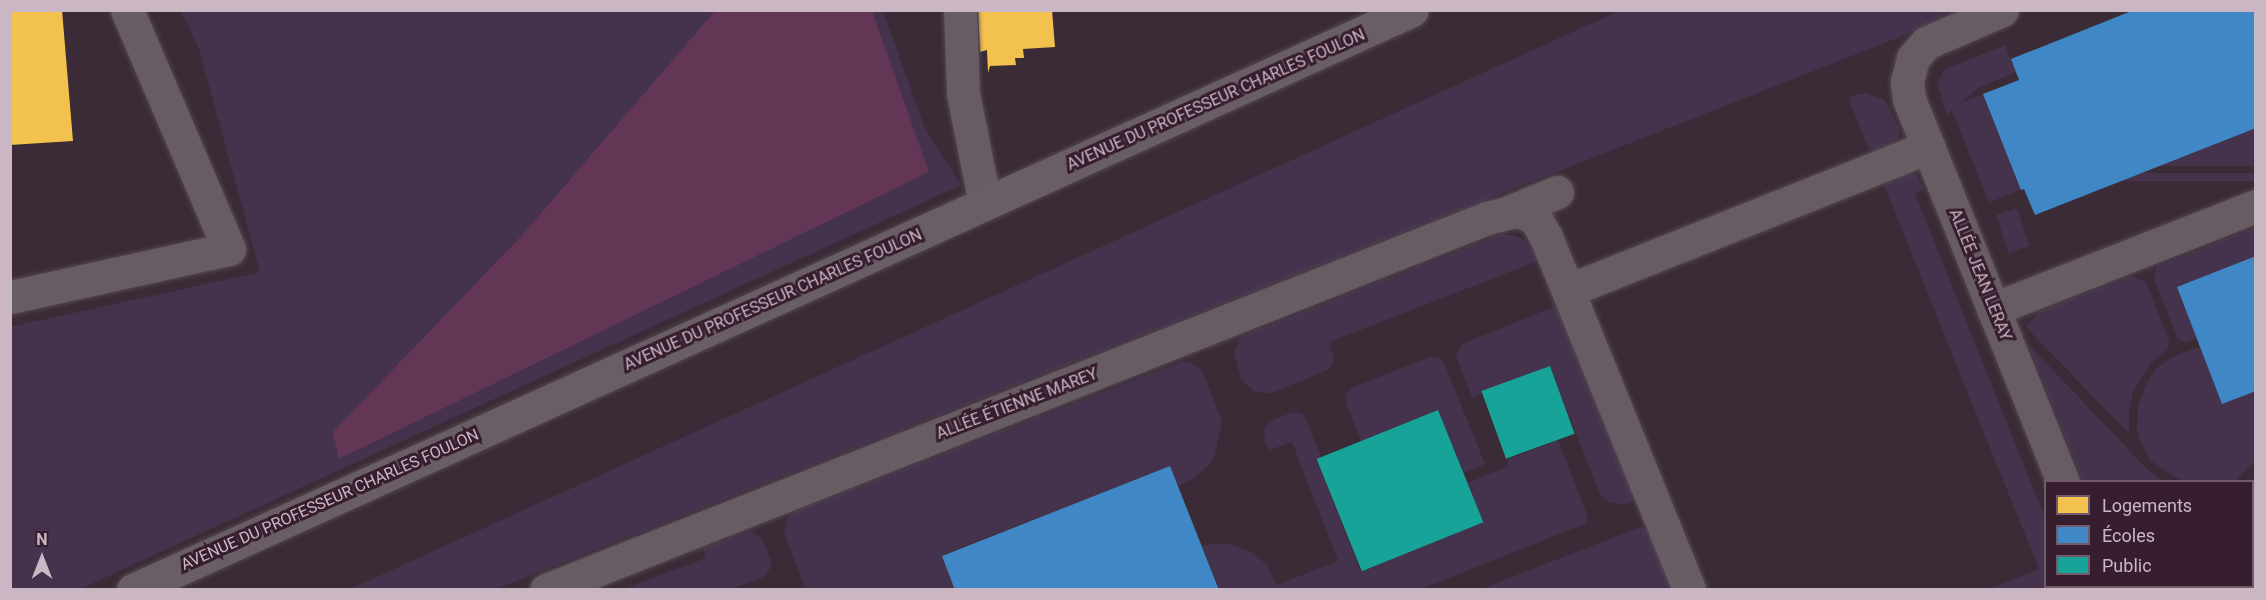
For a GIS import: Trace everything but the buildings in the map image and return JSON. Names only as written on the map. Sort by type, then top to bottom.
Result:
[{"type":"main road","name":"AVENUE DU PROFESSEUR CHARLES FOULON","points":[[133,590],[1412,10]]},
{"type":"street","points":[[10,297],[230,249],[127,10]]},
{"type":"street","points":[[960,10],[963,93],[985,204]]},
{"type":"street","name":"ALLÉE JEAN LERAY","points":[[2002,10],[1934,37],[1918,50],[1910,67],[1907,82],[1909,99],[2062,480]]},
{"type":"street","points":[[1569,290],[1929,147]]},
{"type":"street","name":"ALLÉE ÉTIENNE MAREY","points":[[546,590],[1557,192]]},
{"type":"street","points":[[1992,309],[2256,206]]},
{"type":"street","points":[[1498,215],[1523,212],[1537,221],[1569,290],[1689,590]]},
{"type":"shaded area","points":[[181,11],[717,11],[524,233],[928,172],[872,11],[883,11],[925,129],[961,185],[80,589],[11,589],[10,327],[260,272],[199,49]]},
{"type":"shaded area","points":[[715,11],[872,11],[929,172],[339,459],[333,432],[524,233]]},
{"type":"shaded area","points":[[1619,11],[1966,11],[496,589],[348,590]]},
{"type":"shaded area","points":[[2005,45],[2016,72],[1978,88],[1947,115],[1937,84],[1944,70]]},
{"type":"shaded area","points":[[1865,93],[1885,100],[1900,130],[1898,138],[1890,147],[1874,152],[1868,147],[1848,97]]},
{"type":"shaded area","points":[[1983,94],[2022,189],[1989,203],[1951,107]]},
{"type":"shaded area","points":[[2053,128],[2255,128],[2255,166],[2053,166]]},
{"type":"shaded area","points":[[1905,172],[1916,174],[1924,190],[1915,194],[2044,516],[2044,588],[2082,589],[1990,589],[2039,569],[1882,180]]},
{"type":"shaded area","points":[[2070,173],[2255,173],[2255,181],[2070,181]]},
{"type":"shaded area","points":[[2017,208],[2029,246],[2008,253],[1996,215]]},
{"type":"shaded area","points":[[2255,227],[2255,256],[2197,338],[2185,342],[2178,339],[2154,279],[2156,267]]},
{"type":"shaded area","points":[[1501,234],[1516,236],[1529,243],[1540,260],[1329,342],[1334,360],[1329,369],[1272,393],[1255,392],[1241,379],[1234,352],[1240,337]]},
{"type":"shaded area","points":[[2131,276],[2146,281],[2169,341],[2168,348],[2151,363],[2133,392],[2129,411],[2129,434],[2026,327],[2040,311]]},
{"type":"shaded area","points":[[1558,305],[1635,496],[1632,501],[1623,505],[1609,502],[1600,494],[1550,366],[1472,397],[1456,356],[1462,344]]},
{"type":"shaded area","points":[[2028,344],[2146,468],[2161,480],[2083,480]]},
{"type":"shaded area","points":[[2200,347],[2255,391],[2255,461],[2236,480],[2182,480],[2175,477],[2150,460],[2140,441],[2137,430],[2138,406],[2148,381],[2156,369],[2172,357]]},
{"type":"shaded area","points":[[1430,357],[1439,357],[1444,363],[1485,464],[1464,473],[1438,410],[1361,441],[1346,403],[1346,395],[1351,388]]},
{"type":"shaded area","points":[[1181,362],[1189,362],[1202,370],[1222,421],[1215,455],[1208,466],[1192,479],[1178,486],[1170,466],[942,555],[955,589],[805,589],[784,532],[787,518],[793,512]]},
{"type":"shaded area","points":[[1293,412],[1302,413],[1306,420],[1321,457],[1316,459],[1361,572],[1483,522],[1468,483],[1509,466],[1507,460],[1558,440],[1587,515],[1587,523],[1421,589],[1219,589],[1202,545],[1226,543],[1250,551],[1267,565],[1277,585],[1338,561],[1292,442],[1269,450],[1265,441],[1264,430],[1269,422]]},
{"type":"shaded area","points":[[1640,527],[1646,528],[1673,590],[1479,590]]},
{"type":"shaded area","points":[[751,531],[762,538],[771,561],[771,567],[765,576],[731,589],[624,589],[706,558],[703,548]]},
{"type":"shaded area","points":[[2127,588],[2219,588],[2219,590],[2127,590]]}]
